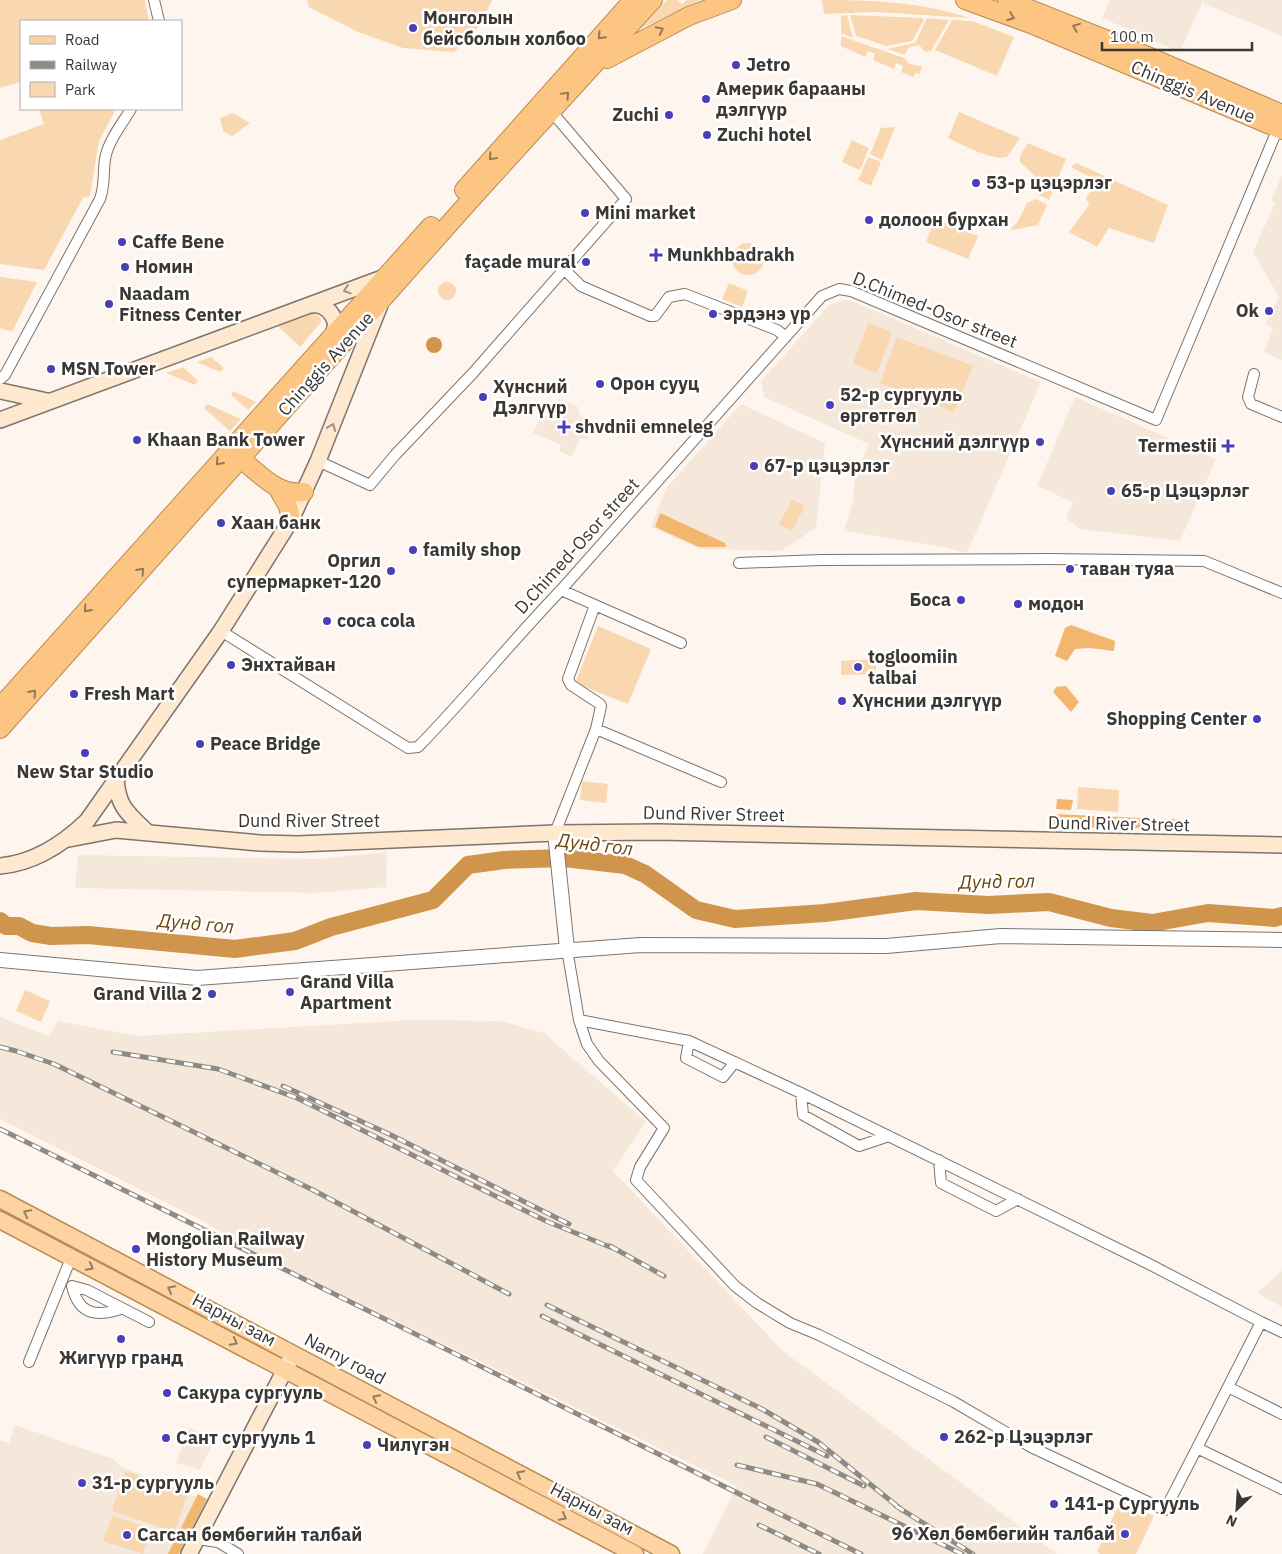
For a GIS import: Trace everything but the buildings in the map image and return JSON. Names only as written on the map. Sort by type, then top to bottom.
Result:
[{"type":"highway","name":"Chinggis Avenue","points":[[0,707],[634,0]]},
{"type":"highway","name":"Chinggis Avenue","points":[[0,729],[551,111],[653,0]]},
{"type":"highway","points":[[588,71],[624,48],[669,25],[701,10],[732,0]]},
{"type":"highway","name":"Chinggis Avenue","points":[[965,0],[1031,24],[1281,124]]},
{"type":"highway","points":[[1007,0],[1143,54],[1281,124]]},
{"type":"highway","points":[[241,459],[278,489],[288,506],[291,520]]},
{"type":"highway","points":[[278,489],[292,493],[304,492]]},
{"type":"main road","points":[[0,420],[386,277]]},
{"type":"main road","points":[[0,866],[29,860],[68,839],[102,802],[116,779],[221,631],[291,520],[318,461],[382,301]]},
{"type":"main road","points":[[308,305],[323,306],[330,312],[336,324],[333,335]]},
{"type":"main road","points":[[0,414],[3,402],[0,386],[47,401]]},
{"type":"main road","points":[[116,779],[117,796],[123,808],[146,831]]},
{"type":"main road","name":"Dund River Street","points":[[68,839],[116,830],[146,831],[231,841],[298,844],[555,833],[667,832],[1282,845]]},
{"type":"main road","name":"Narny road","points":[[0,1199],[666,1551]]},
{"type":"main road","name":"Нарны зам","points":[[0,1220],[628,1551]]},
{"type":"main road","points":[[190,1554],[293,1354]]},
{"type":"main road","points":[[628,1551],[615,1539],[616,1536],[620,1535],[640,1545],[666,1551]]},
{"type":"street","points":[[154,0],[159,20]]},
{"type":"street","points":[[0,386],[100,199],[103,191],[106,158],[110,144],[130,110]]},
{"type":"street","points":[[318,461],[370,485],[395,455],[473,373],[626,199],[551,111]]},
{"type":"street","name":"D.Chimed-Osor street","points":[[221,631],[408,748],[418,747],[473,690],[516,636],[562,590],[822,296],[839,289],[851,291],[1156,420],[1281,124]]},
{"type":"street","points":[[564,269],[581,286],[650,316],[655,316],[669,297],[685,294],[777,330],[786,337]]},
{"type":"street","points":[[1254,374],[1248,398],[1251,404],[1282,417]]},
{"type":"street","points":[[739,563],[821,560],[1048,559],[1204,561],[1282,593]]},
{"type":"street","points":[[562,590],[681,643]]},
{"type":"street","points":[[595,605],[568,679],[571,685],[600,704],[596,729],[555,833],[566,949],[579,1020],[587,1044],[599,1061],[664,1128],[640,1167],[636,1180],[735,1286],[790,1324],[819,1335],[954,1402],[1031,1447],[1166,1510],[1261,1322]]},
{"type":"street","points":[[596,729],[721,782]]},
{"type":"street","points":[[0,960],[198,978],[566,949],[641,945],[886,946],[1001,936],[1282,940]]},
{"type":"street","points":[[579,1020],[656,1033],[689,1041],[801,1092],[1282,1332]]},
{"type":"street","points":[[689,1041],[686,1058],[723,1077],[735,1062]]},
{"type":"street","points":[[801,1092],[803,1114],[859,1146],[889,1136]]},
{"type":"street","points":[[939,1160],[941,1183],[996,1211],[1018,1200]]},
{"type":"street","points":[[28,1362],[71,1258]]},
{"type":"street","points":[[121,1309],[102,1314],[89,1312],[80,1304],[72,1286],[87,1290],[149,1322]]},
{"type":"street","points":[[1228,1387],[1282,1414]]},
{"type":"street","points":[[1198,1448],[1282,1488]]},
{"type":"street","points":[[197,1538],[218,1542],[238,1554]]},
{"type":"shaded area","points":[[1110,0],[1203,0],[1180,52],[1102,18]]},
{"type":"shaded area","points":[[1205,0],[1282,0],[1282,36],[1203,3]]},
{"type":"shaded area","points":[[1282,175],[1282,360],[1264,352],[1273,328],[1265,324],[1279,297],[1253,252],[1275,203],[1271,201]]},
{"type":"shaded area","points":[[850,300],[1041,382],[967,553],[938,546],[844,531],[853,501],[855,476],[869,444],[764,397],[761,381],[829,305]]},
{"type":"shaded area","points":[[434,337],[442,345],[434,353],[426,345]]},
{"type":"shaded area","points":[[1075,397],[1216,459],[1180,541],[1080,529],[1066,518],[1073,502],[1037,486]]},
{"type":"shaded area","name":"shvdnii emneleg","points":[[559,399],[578,407],[578,414],[595,422],[587,440],[580,438],[572,457],[559,451],[561,445],[533,433],[542,414],[551,418]]},
{"type":"shaded area","name":"67-р цэцэрлэг","points":[[741,404],[825,443],[816,528],[781,551],[699,549],[651,527],[666,488]]},
{"type":"shaded area","points":[[660,513],[725,543],[726,547],[699,547],[655,527]]},
{"type":"shaded area","points":[[1071,625],[1115,641],[1114,651],[1089,648],[1075,649],[1067,661],[1055,656],[1065,628]]},
{"type":"shaded area","points":[[1066,686],[1079,702],[1071,712],[1053,692],[1056,687]]},
{"type":"shaded area","points":[[1057,799],[1073,800],[1071,810],[1056,809]]},
{"type":"shaded area","points":[[1054,814],[1187,820],[1190,829],[1053,827]]},
{"type":"shaded area","points":[[387,852],[386,887],[314,893],[75,888],[78,855],[318,859]]},
{"type":"shaded area","points":[[0,1017],[49,1036],[58,1021],[138,1036],[412,1020],[501,1021],[544,1033],[646,1122],[613,1171],[783,1351],[1057,1554],[703,1554],[737,1486],[260,1255],[195,1217],[0,1119]]},
{"type":"shaded area","points":[[1282,1271],[1282,1307],[1257,1293]]},
{"type":"shaded area","name":"31-р сургууль","points":[[15,1425],[113,1459],[120,1466],[207,1501],[179,1554],[0,1554],[0,1440],[9,1443]]},
{"type":"shaded area","points":[[189,1428],[215,1438],[200,1470],[176,1463]]},
{"type":"shaded area","points":[[198,1494],[207,1499],[179,1554],[168,1554]]},
{"type":"green space","points":[[0,0],[145,0],[149,20],[20,20],[20,82],[0,88]]},
{"type":"green space","name":"Монголын бейсболын холбоо","points":[[307,0],[492,0],[481,24],[454,52],[403,48],[358,32],[309,7]]},
{"type":"green space","points":[[667,0],[677,0],[682,4],[687,0],[700,0],[641,29]]},
{"type":"green space","points":[[822,0],[915,5],[970,18],[877,12],[824,14]]},
{"type":"green space","points":[[847,15],[853,38],[841,33],[841,16]]},
{"type":"green space","points":[[850,15],[922,18],[924,20],[912,41],[886,46],[856,36]]},
{"type":"green space","points":[[927,18],[949,20],[931,51],[925,52],[920,46],[915,46],[909,49],[905,55],[887,49],[915,43]]},
{"type":"green space","points":[[952,20],[972,21],[1014,37],[997,76],[935,50]]},
{"type":"green space","points":[[841,36],[904,58],[909,64],[922,66],[920,74],[916,73],[913,77],[901,72],[903,66],[896,63],[894,69],[873,60],[875,54],[868,51],[866,57],[841,46]]},
{"type":"green space","points":[[39,110],[115,110],[99,141],[90,196],[83,198],[44,270],[0,264],[0,140],[44,124]]},
{"type":"green space","points":[[959,112],[1020,138],[1007,157],[994,157],[969,148],[948,138]]},
{"type":"green space","points":[[233,113],[250,123],[232,136],[223,131],[220,118]]},
{"type":"green space","points":[[895,127],[882,160],[870,154],[881,128]]},
{"type":"green space","points":[[852,140],[869,148],[860,170],[842,162]]},
{"type":"green space","points":[[1028,143],[1066,159],[1049,200],[1036,193],[1034,175],[1020,162],[1020,156]]},
{"type":"green space","points":[[868,157],[881,162],[871,186],[858,180]]},
{"type":"green space","points":[[1076,163],[1168,205],[1154,243],[1109,228],[1097,247],[1069,232],[1089,205],[1086,198],[1097,181],[1071,167]]},
{"type":"green space","points":[[1036,199],[1047,205],[1038,225],[1012,230],[1011,228],[1017,223],[1027,203]]},
{"type":"green space","points":[[935,219],[978,236],[968,259],[926,242]]},
{"type":"green space","points":[[748,243],[754,244],[759,248],[763,253],[763,265],[759,270],[754,274],[748,275],[742,274],[737,270],[733,265],[732,259],[733,253],[737,248],[742,244]]},
{"type":"green space","points":[[0,277],[37,282],[12,332],[0,328]]},
{"type":"green space","points":[[443,282],[451,282],[456,287],[454,298],[443,300],[438,295],[438,287]]},
{"type":"green space","points":[[729,283],[748,291],[742,307],[722,299]]},
{"type":"green space","points":[[312,313],[320,317],[321,322],[300,347],[278,326]]},
{"type":"green space","points":[[868,323],[892,332],[877,373],[853,364]]},
{"type":"green space","points":[[897,337],[973,366],[954,412],[880,383]]},
{"type":"green space","points":[[211,357],[224,368],[220,372],[197,362]]},
{"type":"green space","points":[[183,367],[198,381],[195,385],[166,373]]},
{"type":"green space","points":[[233,391],[256,402],[248,410],[231,395]]},
{"type":"green space","points":[[207,404],[241,419],[230,431],[204,408]]},
{"type":"green space","points":[[792,499],[805,506],[792,531],[779,525]]},
{"type":"green space","points":[[598,626],[651,649],[628,704],[575,683]]},
{"type":"green space","name":"togloomiin talbai","points":[[876,659],[876,674],[841,675],[841,661]]},
{"type":"green space","points":[[582,781],[608,784],[606,803],[580,800]]},
{"type":"green space","points":[[1078,787],[1119,790],[1118,812],[1077,809]]},
{"type":"green space","points":[[25,990],[50,1001],[41,1022],[16,1011]]},
{"type":"green space","points":[[0,1207],[268,1349],[268,1352],[0,1212]]},
{"type":"green space","points":[[351,1398],[394,1414],[614,1531],[612,1536]]},
{"type":"green space","points":[[125,1471],[188,1492],[175,1532],[112,1511]]},
{"type":"green space","name":"96 Хөл бөмбөгийн талбай","points":[[1121,1500],[1154,1516],[1136,1554],[1100,1554],[1097,1552]]},
{"type":"green space","name":"Сагсан бөмбөгийн талбай","points":[[112,1516],[152,1529],[143,1554],[103,1541]]},
{"type":"waterway","name":"Дунд гол","points":[[0,921],[6,926],[19,926],[32,933],[51,936],[88,935],[235,949],[295,941],[331,927],[433,900],[468,865],[504,860],[564,858],[625,865],[645,874],[696,910],[735,919],[825,913],[916,901],[988,905],[1049,902],[1111,918],[1152,923],[1208,913],[1274,918],[1282,916]]},
{"type":"railway","points":[[0,1047],[54,1064],[313,1190],[509,1294]]},
{"type":"railway","points":[[113,1052],[218,1069],[297,1098],[546,1221],[615,1249]]},
{"type":"railway","points":[[283,1086],[389,1134],[569,1224]]},
{"type":"railway","points":[[0,1129],[861,1554]]},
{"type":"railway","points":[[610,1246],[664,1276]]},
{"type":"railway","points":[[547,1305],[762,1409],[818,1442],[902,1510]]},
{"type":"railway","points":[[542,1316],[827,1456]]},
{"type":"railway","points":[[766,1437],[864,1486]]},
{"type":"railway","points":[[737,1465],[817,1484],[962,1554]]},
{"type":"railway","points":[[896,1506],[973,1554]]},
{"type":"railway","points":[[759,1525],[819,1554]]},
{"type":"place","name":"Монголын бейсболын холбоо","points":[[413,28]]},
{"type":"place","name":"Jetro","points":[[736,65]]},
{"type":"place","name":"Америк барааны дэлгүүр","points":[[706,99]]},
{"type":"place","name":"Zuchi","points":[[669,115]]},
{"type":"place","name":"Zuchi hotel","points":[[707,135]]},
{"type":"place","name":"53-р цэцэрлэг","points":[[976,183]]},
{"type":"place","name":"Mini market","points":[[585,213]]},
{"type":"place","name":"долоон бурхан","points":[[869,220]]},
{"type":"place","name":"Caffe Bene","points":[[122,242]]},
{"type":"place","name":"Munkhbadrakh","points":[[656,255]]},
{"type":"place","name":"façade mural","points":[[586,262]]},
{"type":"place","name":"Номин","points":[[125,267]]},
{"type":"place","name":"Naadam Fitness Center","points":[[109,304]]},
{"type":"place","name":"Ok","points":[[1269,311]]},
{"type":"place","name":"эрдэнэ үр","points":[[713,314]]},
{"type":"place","name":"MSN Tower","points":[[51,369]]},
{"type":"place","name":"Орон сууц","points":[[600,384]]},
{"type":"place","name":"Хүнсний Дэлгүүр","points":[[483,397]]},
{"type":"place","name":"52-р сургууль өргөтгөл","points":[[830,405]]},
{"type":"place","name":"shvdnii emneleg","points":[[564,427]]},
{"type":"place","name":"Khaan Bank Tower","points":[[137,440]]},
{"type":"place","name":"Хүнсний дэлгүүр","points":[[1040,442]]},
{"type":"place","name":"Termestii","points":[[1228,446]]},
{"type":"place","name":"67-р цэцэрлэг","points":[[754,466]]},
{"type":"place","name":"65-р Цэцэрлэг","points":[[1111,491]]},
{"type":"place","name":"Хаан банк","points":[[221,523]]},
{"type":"place","name":"family shop","points":[[413,550]]},
{"type":"place","name":"таван туяа","points":[[1070,569]]},
{"type":"place","name":"Оргил супермаркет-120","points":[[391,571]]},
{"type":"place","name":"Боса","points":[[961,600]]},
{"type":"place","name":"модон","points":[[1018,604]]},
{"type":"place","name":"coca cola","points":[[327,621]]},
{"type":"place","name":"Энхтайван","points":[[231,665]]},
{"type":"place","name":"togloomiin talbai","points":[[858,667]]},
{"type":"place","name":"Fresh Mart","points":[[74,694]]},
{"type":"place","name":"Хүнснии дэлгүүр","points":[[842,701]]},
{"type":"place","name":"Shopping Center","points":[[1257,719]]},
{"type":"place","name":"Peace Bridge","points":[[200,744]]},
{"type":"place","name":"New Star Studio","points":[[85,753]]},
{"type":"place","name":"Grand Villa Apartment","points":[[290,992]]},
{"type":"place","name":"Grand Villa 2","points":[[212,994]]},
{"type":"place","name":"Mongolian Railway History Museum","points":[[136,1249]]},
{"type":"place","name":"Жигүүр гранд","points":[[121,1339]]},
{"type":"place","name":"Сакура сургууль","points":[[167,1393]]},
{"type":"place","name":"262-р Цэцэрлэг","points":[[944,1437]]},
{"type":"place","name":"Сант сургууль 1","points":[[166,1438]]},
{"type":"place","name":"Чилүгэн","points":[[367,1445]]},
{"type":"place","name":"31-р сургууль","points":[[82,1483]]},
{"type":"place","name":"141-р Сургууль","points":[[1054,1504]]},
{"type":"place","name":"96 Хөл бөмбөгийн талбай","points":[[1125,1534]]},
{"type":"place","name":"Сагсан бөмбөгийн талбай","points":[[127,1535]]}]
